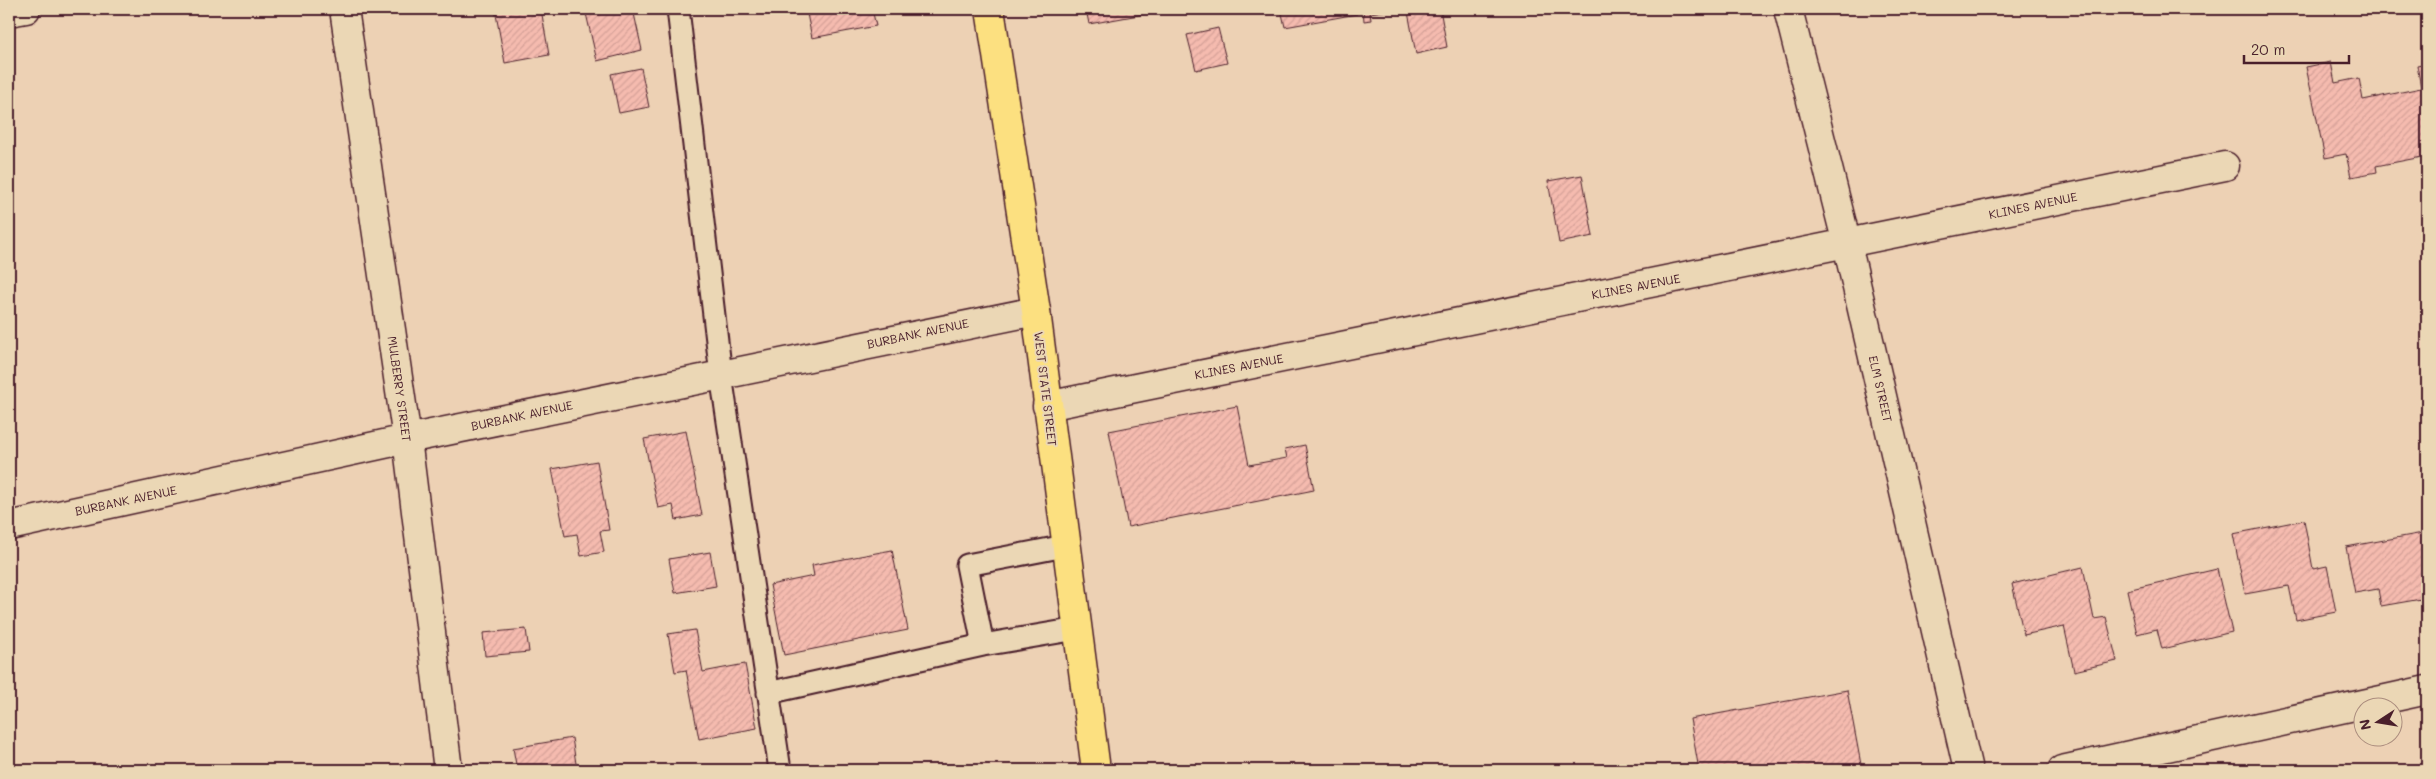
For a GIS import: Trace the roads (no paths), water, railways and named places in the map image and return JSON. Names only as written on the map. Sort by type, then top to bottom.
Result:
[{"type":"main road","name":"WEST STATE STREET","points":[[990,9],[1036,311],[1065,546],[1096,770]]},
{"type":"street","points":[[9,12],[26,9]]},
{"type":"street","name":"MULBERRY STREET","points":[[344,9],[407,439],[448,770]]},
{"type":"street","name":"ELM STREET","points":[[1788,9],[1847,244],[1968,770]]},
{"type":"street","name":"KLINES AVENUE","points":[[1047,406],[2225,166]]},
{"type":"street","name":"BURBANK AVENUE","points":[[9,526],[407,439],[1036,311]]},
{"type":"street","points":[[2062,770],[2427,690]]},
{"type":"lane","points":[[678,9],[721,375],[780,770]]},
{"type":"lane","points":[[983,646],[967,565],[1065,546]]},
{"type":"lane","points":[[768,693],[983,646],[1077,629]]}]
